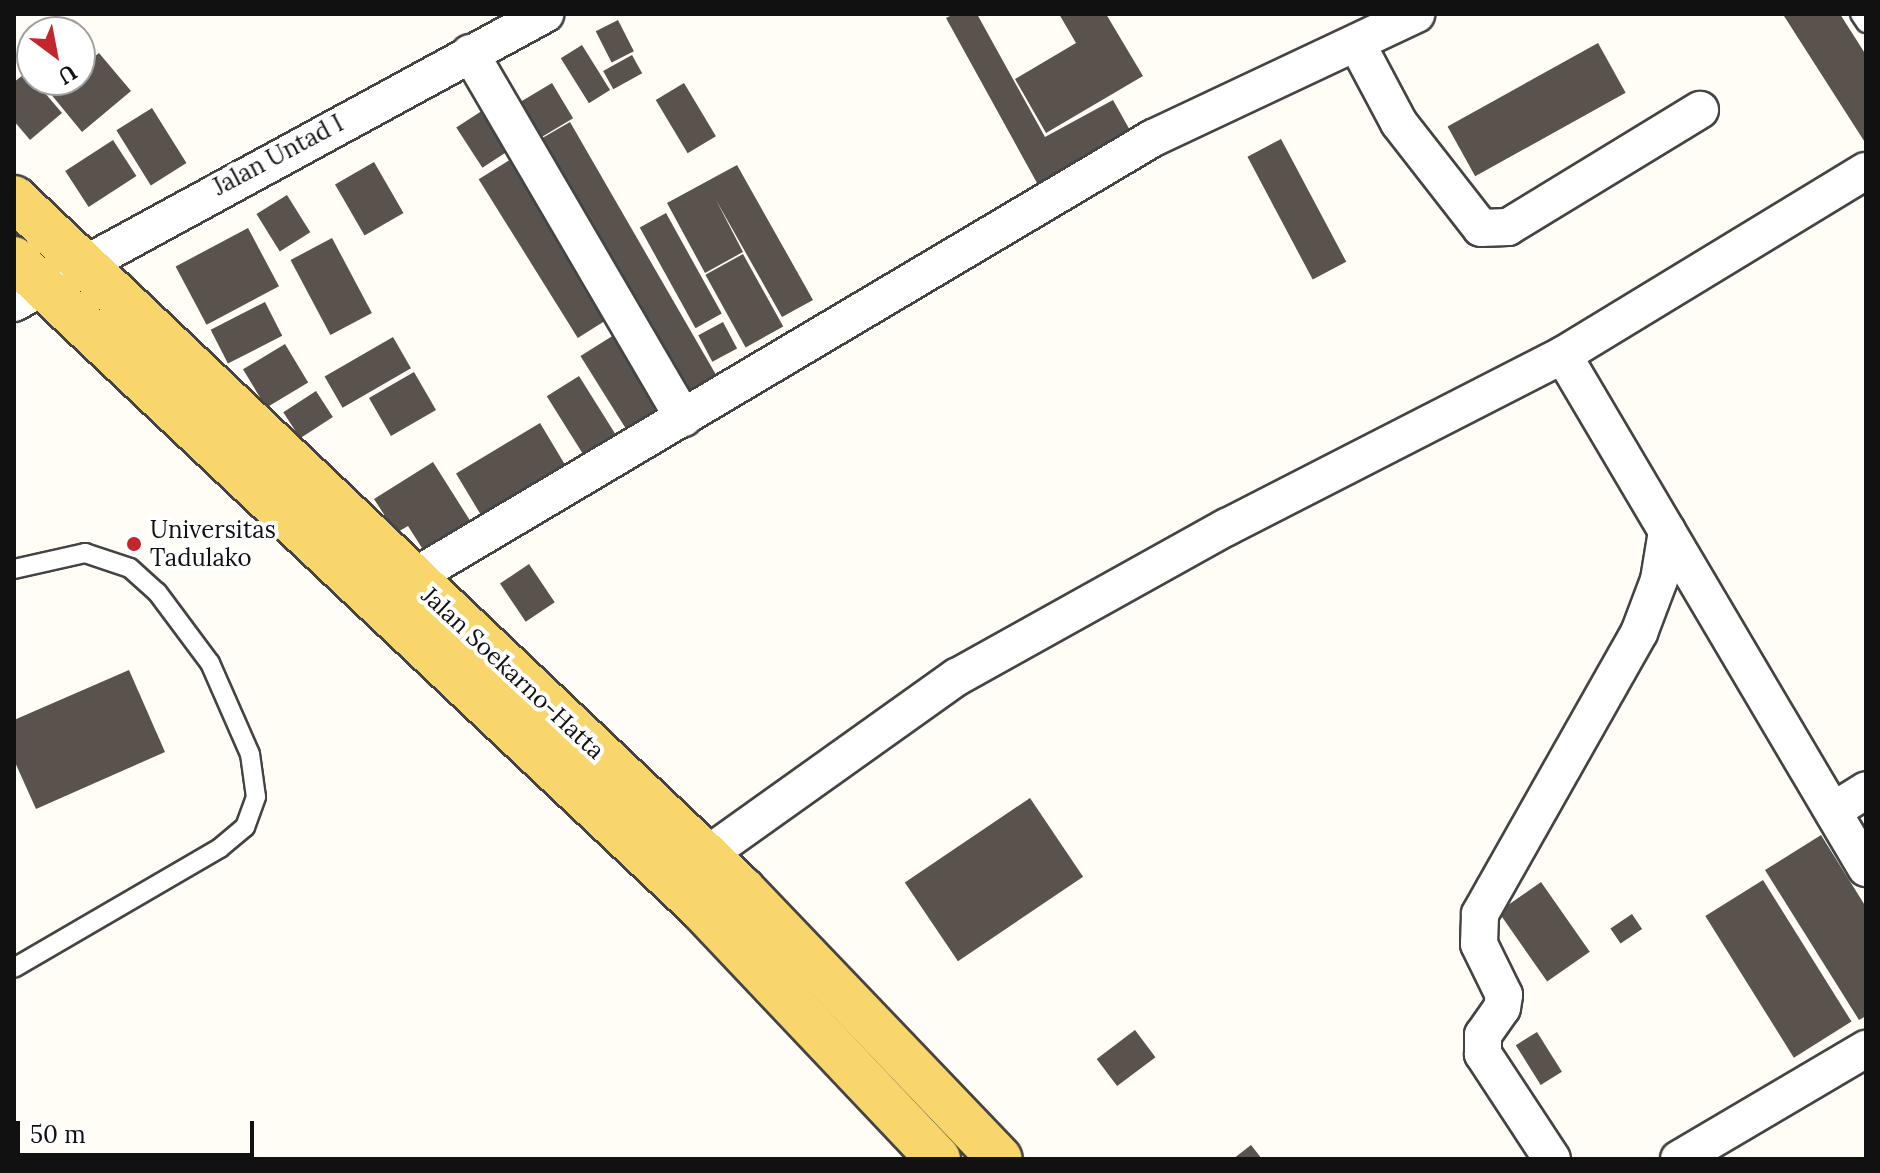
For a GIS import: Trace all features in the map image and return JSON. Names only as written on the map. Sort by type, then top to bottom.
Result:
[{"type":"main road","name":"Jalan Soekarno-Hatta","points":[[14,198],[85,260],[412,578],[707,855],[1000,1159]]},
{"type":"main road","name":"Jalan Soekarno-Hatta","points":[[24,283],[701,908],[938,1159]]},
{"type":"street","name":"Jalan Untad I","points":[[24,283],[85,260],[545,14]]},
{"type":"street","points":[[412,578],[1153,138],[1416,14]]},
{"type":"street","points":[[1357,44],[1399,123],[1481,228],[1508,227],[1700,110]]},
{"type":"street","points":[[470,53],[683,418]]},
{"type":"street","points":[[707,855],[957,677],[1227,527],[1563,355],[1866,171]]},
{"type":"street","points":[[1563,355],[1866,868]]},
{"type":"street","points":[[1552,1159],[1483,1054],[1483,1035],[1502,1008],[1504,995],[1479,944],[1480,914],[1639,633],[1659,580],[1667,531]]},
{"type":"street","points":[[1833,811],[1866,790]]},
{"type":"street","points":[[1679,1159],[1866,1049]]},
{"type":"lane","points":[[1860,14],[1866,23]]},
{"type":"lane","points":[[14,569],[85,553],[130,568],[157,592],[210,663],[250,754],[256,797],[245,827],[220,848],[14,968]]},
{"type":"building","points":[[954,14],[977,14],[1045,137],[1113,100],[1136,141],[1042,192],[946,18]]},
{"type":"building","points":[[1059,14],[1106,14],[1143,76],[1046,133],[1015,79],[1076,43]]},
{"type":"building","points":[[1840,14],[1866,55],[1866,144],[1784,16]]},
{"type":"building","points":[[618,20],[634,51],[612,63],[596,31]]},
{"type":"building","points":[[1598,43],[1626,93],[1475,176],[1448,126]]},
{"type":"building","points":[[582,45],[610,90],[589,103],[561,58]]},
{"type":"building","points":[[99,53],[131,91],[82,132],[52,96],[96,96],[96,55]]},
{"type":"building","points":[[632,55],[642,73],[613,89],[603,71]]},
{"type":"building","points":[[16,80],[16,96],[47,96],[62,113],[30,140],[14,121]]},
{"type":"building","points":[[552,83],[573,118],[538,139],[517,104]]},
{"type":"building","points":[[684,83],[716,136],[688,153],[656,100]]},
{"type":"building","points":[[494,103],[520,143],[482,168],[456,128]]},
{"type":"building","points":[[152,108],[186,163],[151,185],[116,130]]},
{"type":"building","points":[[570,122],[718,378],[684,398],[536,142]]},
{"type":"building","points":[[1281,139],[1346,262],[1313,280],[1247,157]]},
{"type":"building","points":[[113,140],[136,176],[89,207],[65,171]]},
{"type":"building","points":[[516,156],[615,315],[578,338],[479,179]]},
{"type":"building","points":[[374,162],[404,213],[365,236],[335,184]]},
{"type":"building","points":[[737,165],[813,300],[782,317],[716,200],[743,252],[705,273],[667,203]]},
{"type":"building","points":[[287,195],[310,232],[280,251],[256,214]]},
{"type":"building","points":[[666,213],[722,314],[696,328],[640,228]]},
{"type":"building","points":[[248,228],[279,286],[207,325],[176,266]]},
{"type":"building","points":[[332,238],[372,313],[330,335],[291,260]]},
{"type":"building","points":[[743,254],[783,327],[746,347],[705,275]]},
{"type":"building","points":[[265,302],[282,336],[228,364],[211,330]]},
{"type":"building","points":[[723,322],[737,348],[712,362],[698,335]]},
{"type":"building","points":[[622,330],[673,412],[632,438],[580,356]]},
{"type":"building","points":[[393,337],[411,368],[343,408],[325,376]]},
{"type":"building","points":[[285,344],[308,383],[266,408],[243,369]]},
{"type":"building","points":[[414,372],[436,410],[391,436],[369,398]]},
{"type":"building","points":[[579,376],[616,435],[584,456],[547,396]]},
{"type":"building","points":[[316,391],[333,417],[300,438],[283,412]]},
{"type":"building","points":[[540,423],[571,474],[487,525],[456,473]]},
{"type":"building","points":[[433,462],[476,530],[429,559],[408,526],[396,533],[374,499]]},
{"type":"building","points":[[529,564],[555,602],[526,622],[500,584]]},
{"type":"building","points":[[129,670],[165,752],[36,809],[14,760],[14,720]]},
{"type":"building","points":[[1030,798],[1083,877],[958,961],[905,882]]},
{"type":"building","points":[[1821,835],[1866,907],[1866,1016],[1859,1020],[1765,870]]},
{"type":"building","points":[[1763,880],[1851,1022],[1794,1058],[1705,916]]},
{"type":"building","points":[[1541,882],[1590,952],[1547,981],[1498,912]]},
{"type":"building","points":[[1632,914],[1642,929],[1621,943],[1610,929]]},
{"type":"building","points":[[1135,1030],[1155,1057],[1117,1086],[1097,1059]]},
{"type":"building","points":[[1537,1032],[1562,1072],[1541,1085],[1516,1045]]},
{"type":"building","points":[[1251,1145],[1262,1159],[1233,1159]]},
{"type":"place","name":"Universitas Tadulako","points":[[134,544]]}]
